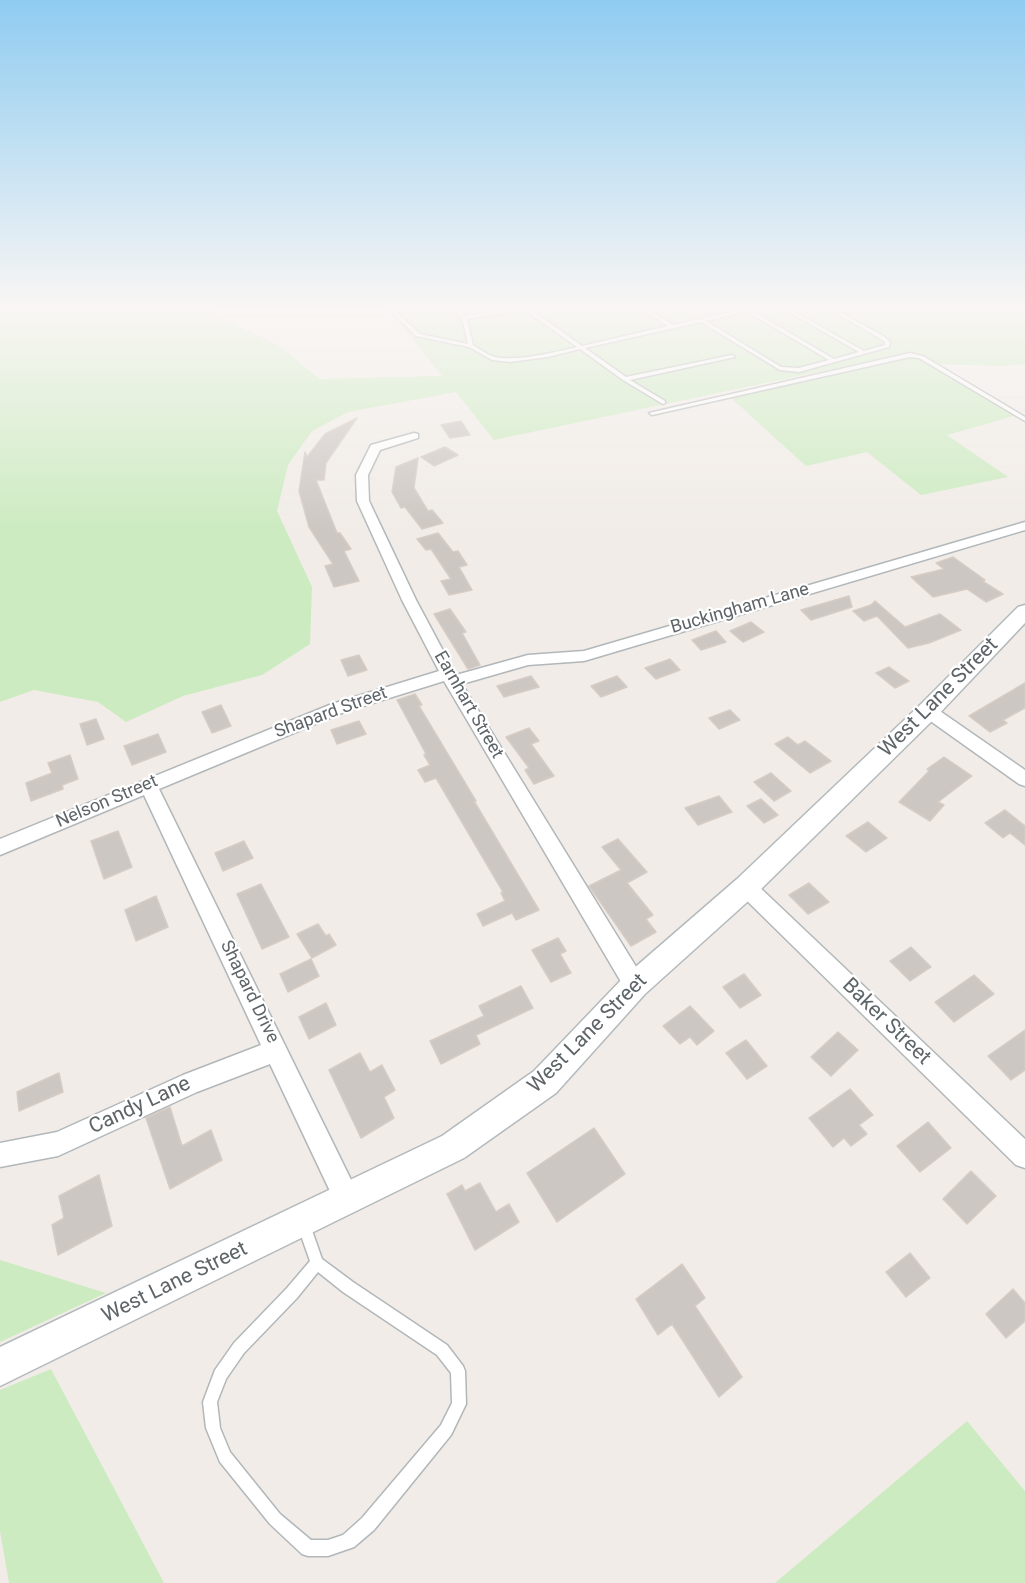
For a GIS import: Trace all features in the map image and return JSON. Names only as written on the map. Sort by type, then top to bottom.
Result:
[{"type":"street","name":"Earnhart Street","points":[[414,436],[375,448],[362,475],[363,501],[409,600],[450,678],[635,986]]},
{"type":"street","name":"Buckingham Lane","points":[[450,678],[528,660],[584,656],[1025,526]]},
{"type":"street","name":"West Lane Street","points":[[0,1367],[453,1147],[545,1082],[635,986],[746,887],[928,711],[1025,611]]},
{"type":"street","name":"Shapard Street","points":[[214,757],[338,708],[450,678]]},
{"type":"street","points":[[928,711],[1025,778]]},
{"type":"street","name":"Nelson Street","points":[[0,847],[214,757]]},
{"type":"street","name":"Shapard Drive","points":[[148,785],[348,1199]]},
{"type":"street","name":"Baker Street","points":[[746,887],[1025,1156]]},
{"type":"street","name":"Candy Lane","points":[[0,1155],[58,1144],[191,1083],[277,1050]]},
{"type":"lane","points":[[631,383],[663,402]]},
{"type":"lane","points":[[652,412],[786,383]]},
{"type":"lane","points":[[964,383],[1025,419]]},
{"type":"lane","points":[[302,1222],[317,1263],[348,1287],[442,1350],[458,1371],[459,1382],[459,1404],[446,1430],[368,1524],[348,1541],[328,1548],[308,1548],[275,1519],[225,1457],[213,1428],[210,1402],[220,1375],[239,1348],[317,1263]]},
{"type":"green space","points":[[0,383],[766,383],[494,440],[456,392],[348,412],[312,431],[288,465],[277,511],[312,587],[310,644],[262,675],[183,696],[126,722],[98,702],[34,690],[0,702]]},
{"type":"green space","points":[[796,383],[959,383],[1014,416],[947,435],[1008,477],[921,495],[867,452],[806,466],[730,397]]},
{"type":"green space","points":[[0,1260],[106,1293],[0,1342]]},
{"type":"green space","points":[[51,1369],[164,1583],[9,1583],[0,1531],[0,1390]]},
{"type":"green space","points":[[967,1421],[1025,1491],[1025,1583],[775,1583]]},
{"type":"building","points":[[357,418],[326,463],[324,480],[316,480],[337,533],[340,533],[351,549],[344,551],[359,581],[334,587],[325,566],[333,564],[309,527],[299,491],[305,452],[307,457],[325,434]]},
{"type":"building","points":[[461,421],[470,435],[450,438],[441,425]]},
{"type":"building","points":[[445,447],[458,455],[434,466],[421,457]]},
{"type":"building","points":[[418,458],[414,488],[428,511],[432,510],[443,523],[422,529],[405,507],[401,508],[392,492],[396,467]]},
{"type":"building","points":[[438,533],[453,552],[458,551],[467,565],[459,567],[472,590],[449,595],[441,581],[451,579],[431,549],[426,550],[417,539]]},
{"type":"building","points":[[953,557],[985,580],[982,581],[1003,594],[986,602],[967,589],[933,597],[911,577],[944,569],[936,563]]},
{"type":"building","points":[[849,596],[852,607],[811,620],[801,610]]},
{"type":"building","points":[[875,601],[905,627],[940,614],[961,630],[929,643],[908,648],[877,616],[864,621],[853,611],[871,605]]},
{"type":"building","points":[[450,609],[466,632],[462,633],[480,665],[468,669],[434,614]]},
{"type":"building","points":[[751,622],[764,632],[743,642],[730,631]]},
{"type":"building","points":[[716,631],[726,642],[701,650],[692,640]]},
{"type":"building","points":[[359,655],[367,670],[348,676],[341,660]]},
{"type":"building","points":[[670,659],[680,670],[656,679],[645,668]]},
{"type":"building","points":[[889,667],[909,681],[895,688],[876,673]]},
{"type":"building","points":[[531,676],[539,687],[504,697],[497,686]]},
{"type":"building","points":[[617,676],[627,687],[601,697],[591,686]]},
{"type":"building","points":[[1025,683],[1025,708],[1003,720],[1007,723],[990,732],[969,716]]},
{"type":"building","points":[[415,694],[422,705],[419,706],[539,910],[516,920],[512,913],[483,926],[477,914],[505,901],[501,893],[503,892],[436,778],[425,782],[418,770],[430,765],[397,700]]},
{"type":"building","points":[[221,705],[231,726],[212,733],[202,712]]},
{"type":"building","points":[[730,710],[740,720],[719,729],[709,718]]},
{"type":"building","points":[[96,719],[104,739],[87,745],[80,724]]},
{"type":"building","points":[[359,721],[366,734],[337,744],[331,730]]},
{"type":"building","points":[[529,728],[539,741],[531,744],[554,776],[534,784],[525,770],[529,768],[506,737]]},
{"type":"building","points":[[158,734],[166,752],[132,765],[124,746]]},
{"type":"building","points":[[788,737],[798,745],[805,741],[831,761],[810,773],[775,744]]},
{"type":"building","points":[[70,755],[78,779],[62,785],[63,789],[31,801],[26,783],[52,773],[48,763]]},
{"type":"building","points":[[944,757],[972,776],[938,802],[944,805],[930,821],[899,802],[929,771],[927,769]]},
{"type":"building","points":[[771,773],[791,791],[774,801],[754,782]]},
{"type":"building","points":[[719,796],[732,812],[698,825],[685,808]]},
{"type":"building","points":[[761,799],[778,815],[764,823],[747,806]]},
{"type":"building","points":[[1005,810],[1025,826],[1025,845],[1010,833],[1003,838],[985,823]]},
{"type":"building","points":[[868,822],[887,838],[866,852],[846,836]]},
{"type":"building","points":[[118,831],[132,867],[104,879],[91,841]]},
{"type":"building","points":[[618,839],[647,872],[627,883],[653,915],[646,919],[656,932],[631,946],[589,886],[621,870],[602,847]]},
{"type":"building","points":[[244,841],[253,858],[223,871],[215,853]]},
{"type":"building","points":[[809,883],[829,902],[808,914],[789,895]]},
{"type":"building","points":[[261,884],[289,937],[262,949],[237,894]]},
{"type":"building","points":[[156,896],[168,927],[136,941],[125,910]]},
{"type":"building","points":[[318,924],[326,936],[329,934],[336,945],[312,958],[297,934]]},
{"type":"building","points":[[558,938],[566,951],[560,954],[571,973],[551,982],[532,950]]},
{"type":"building","points":[[911,947],[931,967],[910,981],[890,961]]},
{"type":"building","points":[[311,959],[319,976],[288,992],[280,974]]},
{"type":"building","points":[[744,974],[761,995],[740,1008],[723,987]]},
{"type":"building","points":[[974,975],[994,994],[954,1022],[935,1002]]},
{"type":"building","points":[[521,986],[533,1008],[476,1035],[480,1044],[441,1064],[430,1041],[484,1016],[479,1006]]},
{"type":"building","points":[[326,1003],[336,1025],[309,1039],[299,1017]]},
{"type":"building","points":[[690,1006],[714,1031],[697,1045],[690,1037],[680,1044],[663,1026]]},
{"type":"building","points":[[1025,1030],[1025,1070],[1011,1080],[988,1056]]},
{"type":"building","points":[[838,1032],[858,1050],[831,1076],[811,1057]]},
{"type":"building","points":[[746,1040],[767,1066],[747,1079],[726,1053]]},
{"type":"building","points":[[360,1053],[370,1072],[382,1065],[395,1090],[384,1097],[394,1118],[361,1138],[329,1070]]},
{"type":"building","points":[[59,1073],[63,1092],[19,1111],[17,1092]]},
{"type":"building","points":[[850,1089],[873,1115],[859,1125],[867,1134],[851,1146],[844,1138],[833,1147],[809,1118]]},
{"type":"building","points":[[170,1107],[182,1146],[211,1130],[222,1160],[170,1189],[146,1118]]},
{"type":"building","points":[[928,1122],[951,1148],[920,1172],[897,1146]]},
{"type":"building","points":[[594,1128],[625,1174],[557,1222],[527,1173]]},
{"type":"building","points":[[971,1171],[996,1196],[967,1224],[943,1199]]},
{"type":"building","points":[[99,1175],[112,1226],[58,1255],[52,1225],[64,1218],[59,1196]]},
{"type":"building","points":[[480,1183],[496,1212],[509,1204],[519,1222],[475,1250],[447,1194],[462,1185],[465,1191]]},
{"type":"building","points":[[910,1253],[930,1278],[906,1297],[886,1272]]},
{"type":"building","points":[[682,1264],[705,1298],[695,1306],[742,1377],[719,1397],[672,1324],[658,1335],[636,1299]]},
{"type":"building","points":[[1013,1289],[1025,1303],[1025,1321],[1006,1338],[986,1314]]}]
